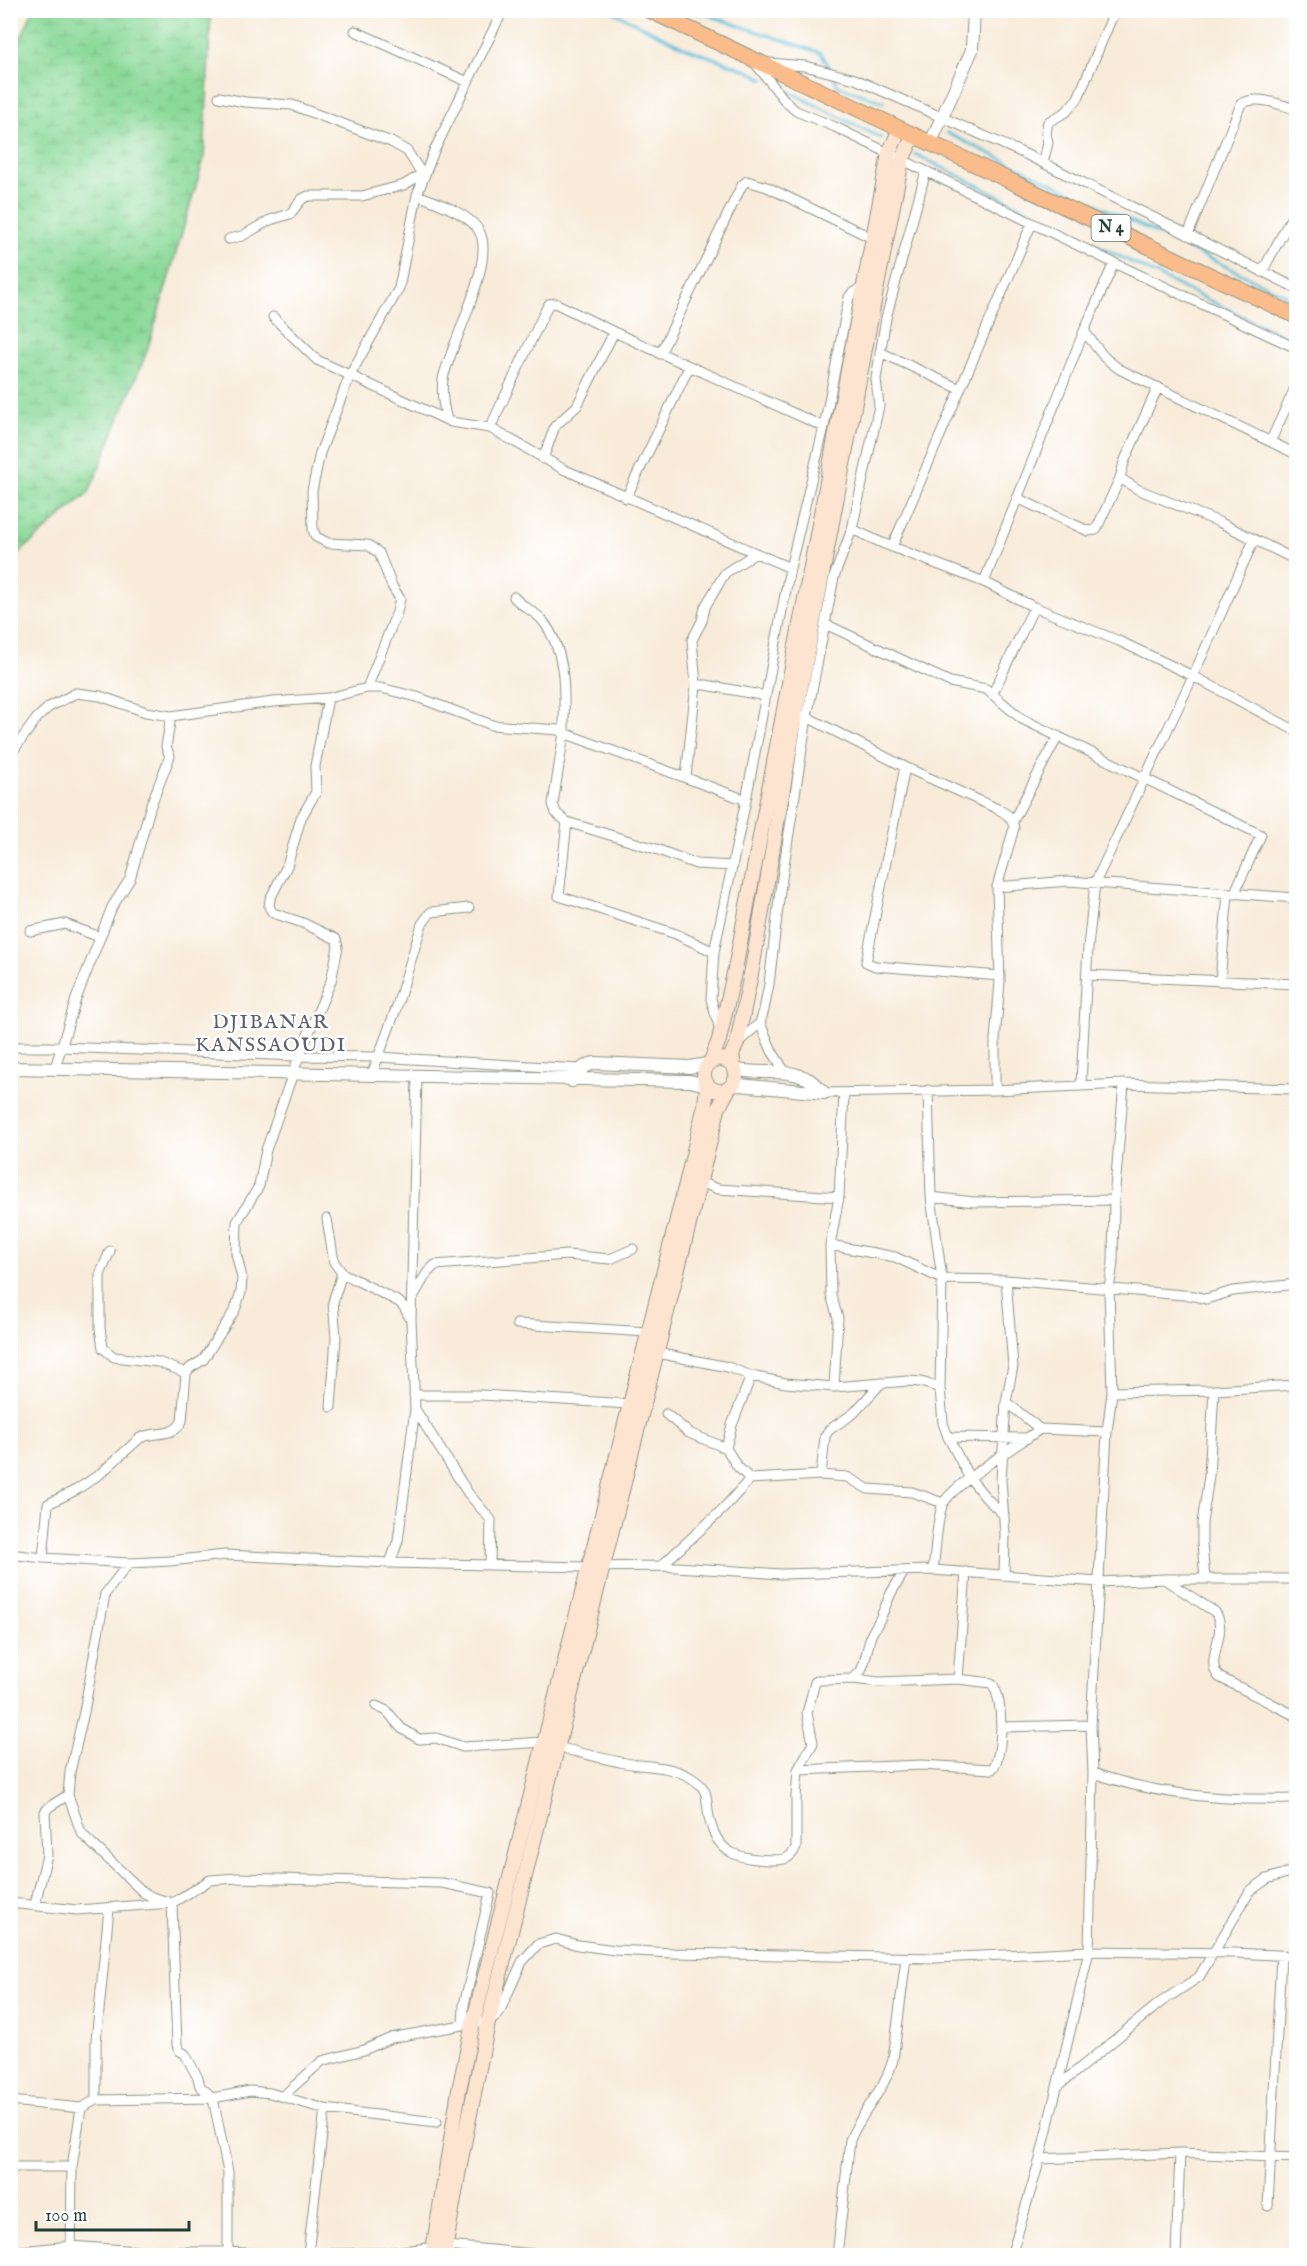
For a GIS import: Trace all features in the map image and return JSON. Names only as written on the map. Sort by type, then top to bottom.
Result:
[{"type":"highway","name":"N 4","points":[[650,10],[1296,316]]},
{"type":"main road","points":[[596,1567],[630,1404],[648,1332],[718,1109],[736,1077],[732,1054],[737,1042],[753,964],[801,715],[869,290],[872,238],[889,153],[907,132]]},
{"type":"main road","points":[[439,2251],[551,1744],[596,1567],[657,1353],[694,1180],[707,1085],[704,1075],[721,1032],[736,964],[869,290],[907,132]]},
{"type":"main road","points":[[736,964],[753,964]]},
{"type":"main road","points":[[709,1063],[716,1059],[727,1060],[734,1068]]},
{"type":"main road","points":[[707,1085],[716,1091],[730,1087]]},
{"type":"main road","points":[[439,2251],[468,2024],[551,1744]]},
{"type":"street","points":[[367,688],[400,599],[389,580],[379,553],[368,545],[328,543],[319,539],[313,530],[312,491],[320,453],[351,375],[399,288],[423,175],[503,10]]},
{"type":"street","points":[[931,142],[972,50],[974,10]]},
{"type":"street","points":[[1043,163],[1048,143],[1046,133],[1048,122],[1066,112],[1078,98],[1115,10]]},
{"type":"street","points":[[355,31],[468,82]]},
{"type":"street","points":[[754,61],[805,66],[855,79],[1043,163],[1296,288]]},
{"type":"street","points":[[754,61],[786,102],[796,111],[835,127],[1296,348]]},
{"type":"street","points":[[219,97],[245,102],[292,105],[391,142],[406,152],[423,175]]},
{"type":"street","points":[[1188,235],[1241,104],[1248,100],[1258,99],[1296,109]]},
{"type":"street","points":[[785,1072],[772,1051],[760,1023],[769,984],[801,715],[825,624],[834,577],[852,529],[879,406],[876,379],[886,318],[926,171]]},
{"type":"street","points":[[229,239],[242,236],[270,220],[290,214],[302,199],[308,196],[362,196],[404,185],[423,175]]},
{"type":"street","points":[[660,354],[742,185],[747,181],[767,187],[872,238]]},
{"type":"street","points":[[417,195],[443,204],[473,224],[479,230],[484,251],[471,302],[454,344],[443,381],[442,402],[447,420]]},
{"type":"street","points":[[1262,272],[1296,210]]},
{"type":"street","points":[[892,547],[1032,223]]},
{"type":"street","points":[[984,582],[1084,331],[1114,262]]},
{"type":"street","points":[[721,1032],[711,999],[714,952],[733,866],[790,568],[824,428],[846,307],[852,293],[869,290]]},
{"type":"street","points":[[490,428],[549,304],[555,303],[660,354],[824,428]]},
{"type":"street","points":[[273,317],[317,360],[457,424],[490,428],[543,459],[790,568]]},
{"type":"street","points":[[1084,331],[1111,364],[1296,454]]},
{"type":"street","points":[[543,459],[555,426],[577,406],[614,332]]},
{"type":"street","points":[[880,352],[960,389]]},
{"type":"street","points":[[627,498],[689,367]]},
{"type":"street","points":[[1271,440],[1296,386]]},
{"type":"street","points":[[1017,498],[1088,531],[1096,530],[1158,387]]},
{"type":"street","points":[[1120,478],[1137,489],[1219,522],[1296,560]]},
{"type":"street","points":[[852,529],[984,582],[1034,607],[1119,641],[1296,727]]},
{"type":"street","points":[[1081,1084],[1095,883],[1193,676],[1254,540]]},
{"type":"street","points":[[686,777],[696,685],[692,640],[702,621],[705,608],[725,573],[756,553]]},
{"type":"street","points":[[514,597],[537,614],[544,623],[558,648],[564,677],[564,733],[552,804],[556,813],[567,822],[657,849],[696,864],[733,866]]},
{"type":"street","points":[[993,693],[1034,607]]},
{"type":"street","points":[[825,624],[950,682],[986,689],[1022,718],[1260,835],[1231,894],[1220,981]]},
{"type":"street","points":[[696,685],[766,696]]},
{"type":"street","points":[[10,755],[37,718],[49,707],[76,693],[100,696],[146,712],[171,716],[273,702],[328,698],[367,688],[381,688],[408,694],[492,725],[558,730],[746,800]]},
{"type":"street","points":[[43,1558],[48,1504],[76,1490],[100,1474],[140,1438],[174,1431],[179,1427],[182,1421],[186,1373],[203,1360],[235,1310],[242,1292],[242,1278],[236,1252],[237,1222],[259,1186],[266,1150],[292,1075],[331,981],[338,942],[303,923],[273,913],[269,907],[270,899],[287,866],[301,818],[316,792],[315,766],[328,698]]},
{"type":"street","points":[[801,715],[905,767],[998,809],[1009,815],[1013,821],[1014,828],[997,887],[1000,976],[995,1040],[995,1090]]},
{"type":"street","points":[[55,1068],[76,999],[100,937],[112,907],[130,879],[151,805],[170,756],[166,747],[166,737],[171,716]]},
{"type":"street","points":[[1013,821],[1058,736]]},
{"type":"street","points":[[905,767],[866,962],[875,966],[1000,976]]},
{"type":"street","points":[[567,822],[559,896],[676,934],[714,952]]},
{"type":"street","points":[[997,887],[1068,881],[1296,898]]},
{"type":"street","points":[[372,1074],[396,1009],[422,924],[431,912],[469,908]]},
{"type":"street","points":[[30,931],[65,924],[100,937]]},
{"type":"street","points":[[1087,975],[1296,984]]},
{"type":"street","points":[[737,1042],[760,1023]]},
{"type":"street","points":[[10,1047],[378,1057],[580,1069]]},
{"type":"street","points":[[572,1081],[580,1069],[595,1063],[690,1067],[709,1063]]},
{"type":"street","points":[[10,1068],[292,1075],[372,1074],[572,1081],[690,1082],[707,1085]]},
{"type":"street","points":[[734,1068],[746,1072],[785,1072],[806,1078],[824,1093]]},
{"type":"street","points":[[390,1563],[398,1541],[415,1408],[411,1320],[417,1076]]},
{"type":"street","points":[[730,1087],[739,1085],[824,1093],[995,1090],[1081,1084],[1296,1089]]},
{"type":"street","points":[[1011,2256],[1040,2159],[1089,1951],[1093,1773],[1091,1725],[1107,1432],[1112,1392],[1109,1289],[1113,1263],[1114,1200],[1124,1084]]},
{"type":"street","points":[[928,1090],[931,1197],[942,1279],[940,1388],[943,1423],[969,1477],[977,1489],[1004,1515]]},
{"type":"street","points":[[834,1387],[838,1318],[831,1295],[830,1245],[839,1197],[844,1093]]},
{"type":"street","points":[[694,1180],[718,1189],[839,1197]]},
{"type":"street","points":[[931,1197],[974,1202],[1114,1200]]},
{"type":"street","points":[[327,1219],[334,1263],[342,1273],[399,1302],[411,1320]]},
{"type":"street","points":[[830,1245],[895,1257],[942,1279],[1006,1280],[1195,1296],[1206,1299],[1233,1291],[1296,1284]]},
{"type":"street","points":[[412,1299],[427,1273],[435,1265],[567,1255],[610,1259],[633,1249]]},
{"type":"street","points":[[110,1251],[100,1275],[100,1329],[103,1348],[114,1357],[158,1362],[186,1373]]},
{"type":"street","points":[[331,1407],[336,1337],[333,1302],[342,1273]]},
{"type":"street","points":[[1004,1575],[1004,1515],[1001,1480],[1006,1402],[1013,1366],[1006,1280]]},
{"type":"street","points":[[517,1323],[648,1332]]},
{"type":"street","points":[[657,1353],[728,1366],[751,1376],[786,1383],[834,1387],[908,1381],[921,1382],[940,1388]]},
{"type":"street","points":[[726,1449],[732,1425],[751,1376]]},
{"type":"street","points":[[821,1475],[825,1436],[829,1430],[854,1413],[881,1383]]},
{"type":"street","points":[[1112,1392],[1214,1390],[1296,1385]]},
{"type":"street","points":[[1205,1579],[1202,1523],[1209,1476],[1214,1390]]},
{"type":"street","points":[[414,1395],[482,1395],[630,1404]]},
{"type":"street","points":[[1006,1402],[1040,1429],[1107,1432]]},
{"type":"street","points":[[415,1408],[468,1493],[491,1520],[490,1564]]},
{"type":"street","points":[[666,1414],[689,1433],[726,1449],[736,1466],[750,1479]]},
{"type":"street","points":[[933,1570],[943,1503],[969,1477],[1040,1429]]},
{"type":"street","points":[[948,1437],[1028,1438]]},
{"type":"street","points":[[661,1566],[722,1510],[750,1479],[821,1475],[847,1477],[868,1489],[912,1492],[943,1503]]},
{"type":"street","points":[[10,1554],[129,1563],[225,1555],[390,1563],[661,1566],[781,1574],[933,1570],[1099,1582],[1164,1579],[1296,1580]]},
{"type":"street","points":[[129,1563],[105,1594],[84,1712],[70,1772],[68,1795],[81,1832],[87,1839],[143,1892],[172,1903]]},
{"type":"street","points":[[853,1679],[864,1663],[870,1635],[904,1572]]},
{"type":"street","points":[[958,1679],[966,1572]]},
{"type":"street","points":[[1164,1579],[1215,1612],[1220,1619],[1221,1628],[1213,1665],[1215,1672],[1220,1677],[1296,1716]]},
{"type":"street","points":[[376,1706],[387,1711],[401,1728],[419,1739],[436,1738],[463,1747],[551,1744],[619,1762],[685,1774],[704,1790],[708,1799],[713,1832],[722,1847],[735,1856],[748,1859],[785,1860],[796,1848],[798,1770],[813,1743],[807,1713],[815,1682],[853,1679],[879,1682],[958,1679],[991,1683],[996,1687],[1001,1727],[999,1759],[992,1769],[921,1765],[798,1770]]},
{"type":"street","points":[[1001,1727],[1091,1725]]},
{"type":"street","points":[[1093,1773],[1129,1783],[1216,1799],[1245,1801],[1296,1799]]},
{"type":"street","points":[[35,1904],[47,1855],[45,1812],[68,1795]]},
{"type":"street","points":[[1058,2086],[1161,2002],[1200,1977],[1250,1891],[1267,1879],[1296,1870]]},
{"type":"street","points":[[10,1903],[35,1904],[63,1910],[109,1909],[172,1903],[210,1880],[237,1878],[442,1883],[505,1898]]},
{"type":"street","points":[[468,2024],[464,2005],[490,1893]]},
{"type":"street","points":[[172,1903],[177,2045],[185,2054],[200,2086],[213,2098],[228,2172],[228,2254]]},
{"type":"street","points":[[96,2100],[96,2041],[109,1909]]},
{"type":"street","points":[[283,2096],[321,2061],[364,2050],[391,2038],[468,2024],[488,2023],[498,2015],[522,1962],[538,1944],[556,1939],[606,1948],[661,1953],[906,1958],[1089,1951],[1214,1952],[1296,1956]]},
{"type":"street","points":[[1268,2206],[1281,1956]]},
{"type":"street","points":[[837,2256],[850,2140],[889,2075],[893,2060],[906,1958]]},
{"type":"street","points":[[10,2101],[81,2108],[96,2100],[213,2098],[250,2091],[283,2096],[325,2109],[437,2122]]},
{"type":"street","points":[[71,2251],[72,2166],[81,2108]]},
{"type":"street","points":[[308,2254],[325,2109]]},
{"type":"street","points":[[1040,2159],[1180,2153],[1296,2158]]},
{"type":"street","points":[[1176,2256],[1180,2153]]},
{"type":"street","points":[[10,2167],[72,2166]]},
{"type":"street","points":[[10,2252],[279,2255],[439,2251],[558,2256]]},
{"type":"green space","points":[[33,10],[211,11],[204,158],[147,351],[89,492],[11,560],[10,64]]},
{"type":"waterway","points":[[609,10],[686,48],[764,79]]},
{"type":"waterway","points":[[677,10],[708,15],[821,53],[830,69]]},
{"type":"waterway","points":[[833,75],[838,86],[883,102]]},
{"type":"waterway","points":[[778,86],[881,138]]},
{"type":"waterway","points":[[947,133],[1296,300]]},
{"type":"waterway","points":[[915,154],[1296,342]]},
{"type":"district","name":"DJIBANAR KANSSAOUDI","points":[[271,1034]]}]
